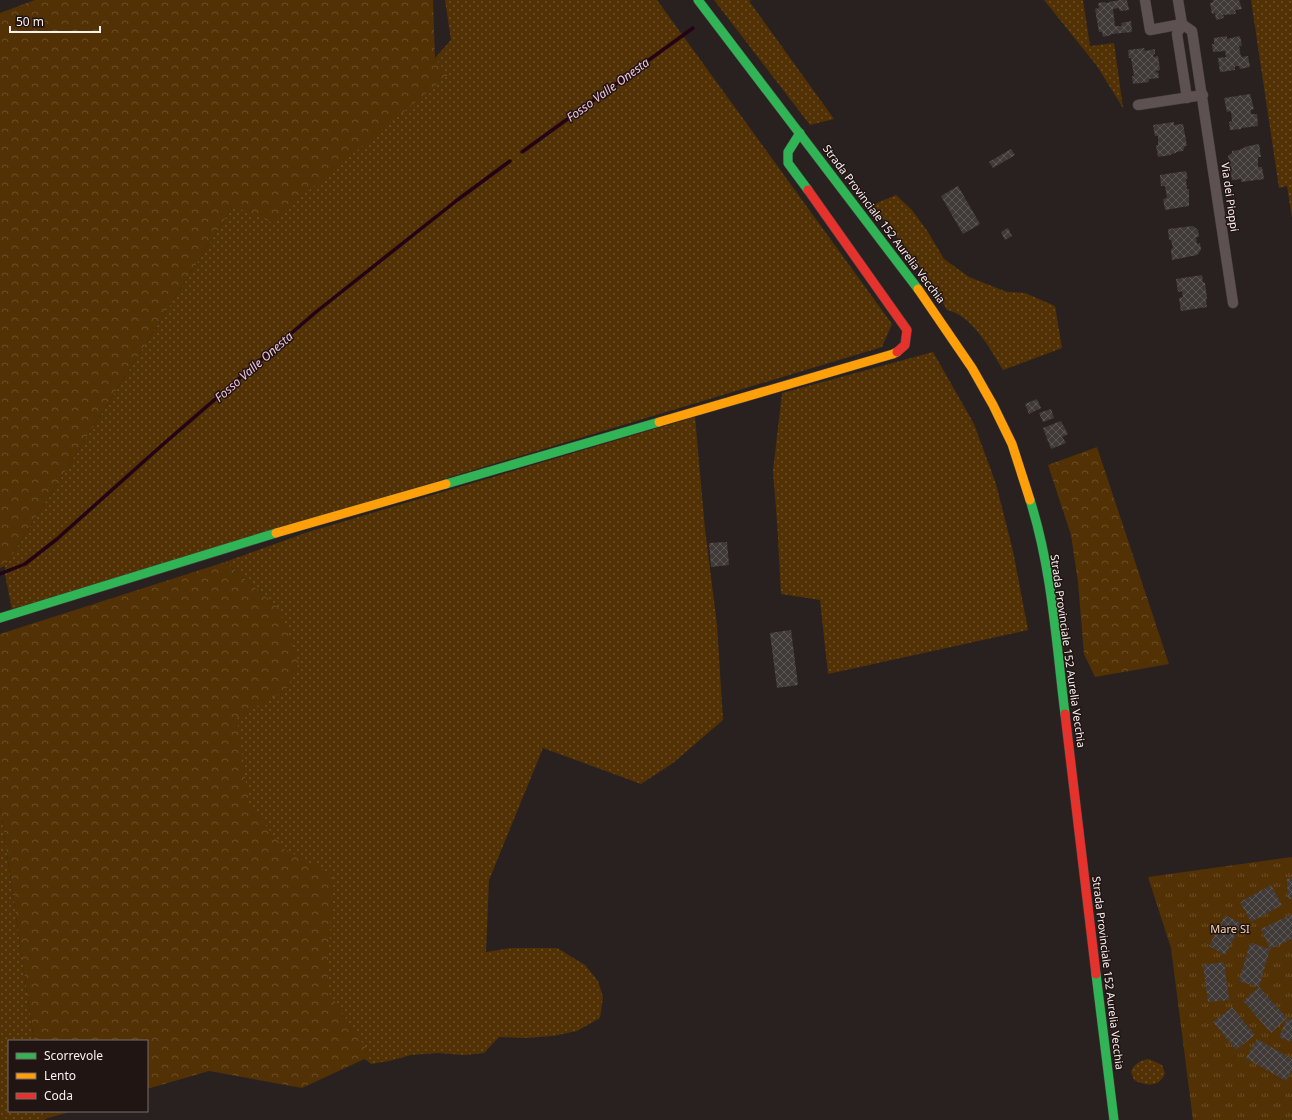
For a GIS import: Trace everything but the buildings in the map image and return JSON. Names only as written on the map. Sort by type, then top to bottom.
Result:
[{"type":"main road","name":"Strada Provinciale 152 Aurelia Vecchia","points":[[698,0],[912,278],[972,368],[993,405],[1012,444],[1037,522],[1051,596],[1084,883],[1114,1120]]},
{"type":"main road","points":[[0,618],[306,524],[886,356],[901,350],[907,342],[907,330],[788,163],[788,152],[800,133]]},
{"type":"street","points":[[1145,0],[1150,30],[1182,24]]},
{"type":"street","name":"Via dei Pioppi","points":[[1178,0],[1182,24],[1176,34],[1187,98]]},
{"type":"street","name":"Via dei Pioppi","points":[[1182,24],[1192,31],[1234,303]]},
{"type":"street","points":[[1138,105],[1203,95]]},
{"type":"green space","points":[[35,0],[433,0],[435,58],[448,75],[271,222],[233,206],[5,566],[0,568],[0,13]]},
{"type":"green space","points":[[445,0],[657,0],[892,324],[882,347],[12,609],[5,575],[5,566],[233,206],[447,75],[435,58],[451,40]]},
{"type":"green space","points":[[714,0],[752,0],[749,1],[834,119],[810,125]]},
{"type":"green space","points":[[1044,0],[1083,0],[1090,46],[1114,43],[1123,108],[1097,66]]},
{"type":"green space","points":[[1251,0],[1292,0],[1292,218],[1287,186],[1279,188]]},
{"type":"green space","points":[[896,195],[912,210],[928,232],[944,259],[969,277],[1007,292],[1025,293],[1055,306],[1062,348],[1003,370],[987,344],[973,326],[956,313],[947,310],[922,270],[872,205]]},
{"type":"green space","points":[[933,352],[974,424],[996,484],[1013,551],[1028,630],[828,674],[820,600],[781,594],[773,471],[782,393]]},
{"type":"green space","points":[[695,417],[705,529],[717,625],[723,720],[673,763],[641,784],[543,748],[489,880],[486,952],[512,948],[557,948],[585,965],[598,981],[603,997],[600,1018],[577,1031],[553,1036],[526,1038],[499,1037],[484,1053],[465,1055],[437,1053],[411,1055],[371,1064],[353,1050],[248,809],[230,728],[279,608],[225,562],[308,532]]},
{"type":"green space","points":[[1097,447],[1169,664],[1095,677],[1084,654],[1078,582],[1071,535],[1048,465]]},
{"type":"green space","points":[[225,562],[279,608],[299,663],[286,690],[237,718],[249,804],[284,849],[333,875],[327,990],[371,1056],[302,1088],[209,1071],[148,1089],[148,1040],[34,1040],[0,806],[0,634]]},
{"type":"green space","points":[[0,806],[34,1040],[8,1040],[8,1112],[44,1112],[45,1120],[0,1120]]},
{"type":"green space","name":"Mare SI","points":[[1292,857],[1292,1120],[1193,1120],[1171,948],[1148,877]]},
{"type":"green space","points":[[1149,1059],[1162,1065],[1165,1073],[1163,1078],[1152,1084],[1143,1084],[1134,1080],[1131,1072],[1132,1069],[1140,1061]]},
{"type":"green space","points":[[44,1112],[70,1112],[45,1119]]},
{"type":"waterway","name":"Fosso Valle Onesta","points":[[522,152],[693,28]]},
{"type":"waterway","name":"Fosso Valle Onesta","points":[[0,574],[25,564],[57,539],[160,447],[316,312],[456,201],[510,161]]},
{"type":"traffic: fast","points":[[698,0],[918,289]]},
{"type":"traffic: fast","points":[[800,133],[788,152],[788,163],[808,190]]},
{"type":"traffic: fast","points":[[446,484],[659,422]]},
{"type":"traffic: fast","points":[[1030,500],[1048,579],[1065,714]]},
{"type":"traffic: fast","points":[[0,618],[276,533]]},
{"type":"traffic: fast","points":[[1096,974],[1114,1120]]},
{"type":"traffic: slow","points":[[918,289],[972,368],[993,405],[1012,444],[1030,500]]},
{"type":"traffic: slow","points":[[659,422],[897,352]]},
{"type":"traffic: slow","points":[[276,533],[446,484]]},
{"type":"traffic: jam","points":[[808,190],[907,330],[905,345],[897,352]]},
{"type":"traffic: jam","points":[[1065,714],[1096,974]]}]
